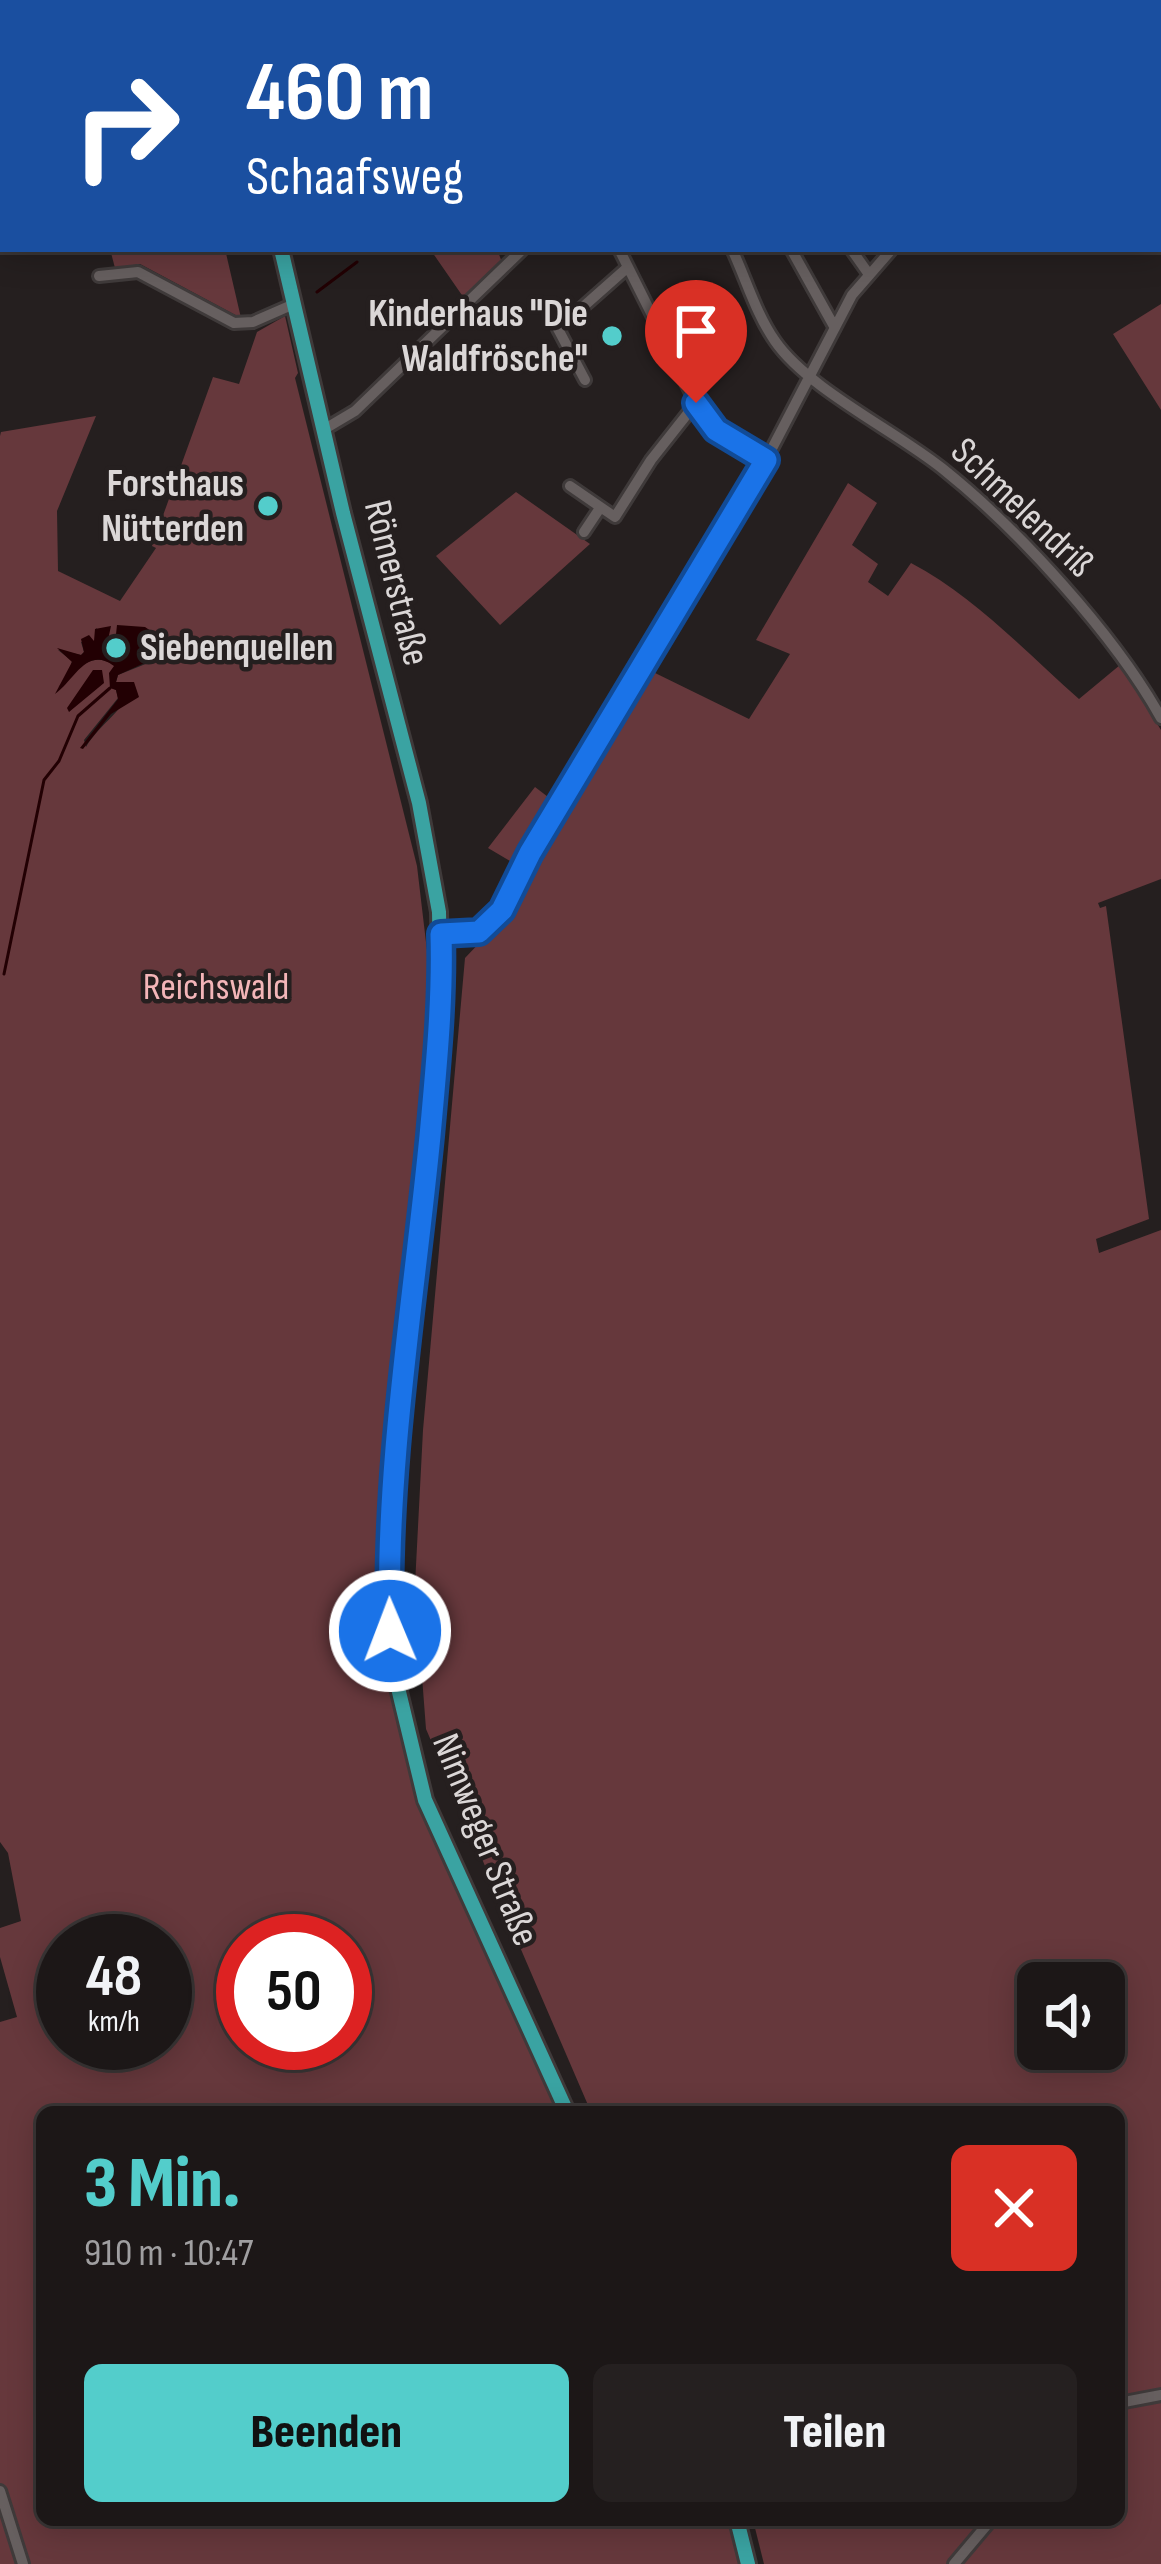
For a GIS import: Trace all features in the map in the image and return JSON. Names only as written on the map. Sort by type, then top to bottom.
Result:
[{"type":"main road","name":"Römerstraße","points":[[282,252],[419,803],[441,934]]},
{"type":"main road","name":"Nimweger Straße","points":[[441,934],[441,1018],[389,1567],[393,1667],[425,1800],[564,2106]]},
{"type":"main road","points":[[738,2526],[748,2564]]},
{"type":"street","points":[[323,430],[355,411],[520,252]]},
{"type":"street","points":[[620,252],[696,403],[716,430],[766,460]]},
{"type":"street","name":"Schmelendriß","points":[[733,252],[774,340],[810,373],[944,470],[980,502],[1091,619],[1161,718]]},
{"type":"street","points":[[793,252],[835,328]]},
{"type":"street","points":[[853,252],[868,273]]},
{"type":"street","points":[[441,934],[479,932],[502,910],[540,836],[766,460],[835,328],[868,273],[889,252]]},
{"type":"street","points":[[585,380],[558,329],[628,267]]},
{"type":"street","points":[[98,276],[138,272],[234,322],[253,322],[294,304]]},
{"type":"street","points":[[570,486],[615,517],[651,460],[696,403]]},
{"type":"street","points":[[584,532],[600,508]]},
{"type":"street","points":[[1125,2402],[1161,2395]]},
{"type":"street","points":[[0,2492],[23,2564]]},
{"type":"street","points":[[954,2564],[986,2526]]},
{"type":"green space","points":[[111,252],[226,252],[241,318],[140,264],[115,268]]},
{"type":"green space","points":[[432,252],[498,252],[503,265],[466,301]]},
{"type":"green space","points":[[1161,304],[1161,410],[1113,334]]},
{"type":"green space","name":"Reichswald","points":[[285,316],[298,373],[295,378],[417,866],[432,993],[400,1413],[390,1631],[415,1766],[564,2106],[36,2106],[36,2526],[736,2526],[744,2564],[0,2564],[0,2022],[17,2017],[0,1957],[0,1928],[21,1921],[8,1853],[0,1842],[0,436],[1,432],[96,416],[57,511],[58,571],[120,601],[156,548],[152,546],[213,377],[239,384],[257,332]],"holes":[[[96,628],[108,640],[102,646],[108,653],[115,651],[113,642],[154,633],[161,648],[158,659],[118,675],[116,682],[134,683],[131,692],[86,747],[84,740],[118,698],[110,687],[115,666],[91,661],[58,687],[72,661],[58,650],[81,655],[81,642],[95,642]]]},
{"type":"green space","points":[[848,483],[877,503],[852,545],[878,564],[868,582],[888,596],[911,563],[978,608],[1079,699],[1120,665],[1161,730],[1161,879],[1098,903],[1100,908],[1106,906],[1149,1219],[1096,1239],[1099,1253],[1161,1230],[1161,2564],[764,2564],[754,2526],[1125,2526],[1125,2106],[588,2106],[426,1729],[415,1585],[423,1430],[465,958],[503,918],[563,809],[651,671],[749,719],[790,654],[756,640]]},
{"type":"green space","points":[[516,492],[590,544],[500,625],[436,556]]},
{"type":"green space","points":[[535,787],[552,800],[515,864],[488,848]]},
{"type":"shaded area","points":[[117,625],[145,627],[154,633],[160,656],[118,675],[116,682],[134,682],[139,697],[111,714],[83,749],[118,699],[116,690],[110,688],[109,673],[114,666],[88,662],[55,694],[72,662],[57,648],[81,655],[81,639],[89,635],[94,641],[95,629],[111,626],[102,646],[114,653]]},
{"type":"shaded area","points":[[93,670],[102,670],[104,683],[69,712],[67,708]]},
{"type":"waterway","points":[[317,292],[357,262]]},
{"type":"waterway","points":[[4,974],[44,780],[59,761],[78,716],[110,688]]},
{"type":"place","name":"Kinderhaus \"Die Waldfrösche\"","points":[[612,336]]},
{"type":"place","name":"Forsthaus Nütterden","points":[[268,506]]},
{"type":"place","name":"Siebenquellen","points":[[116,648]]},
{"type":"route","points":[[390,1631],[396,1474],[441,1018],[441,934],[479,932],[502,910],[530,853],[766,460],[716,430],[696,403]]}]
